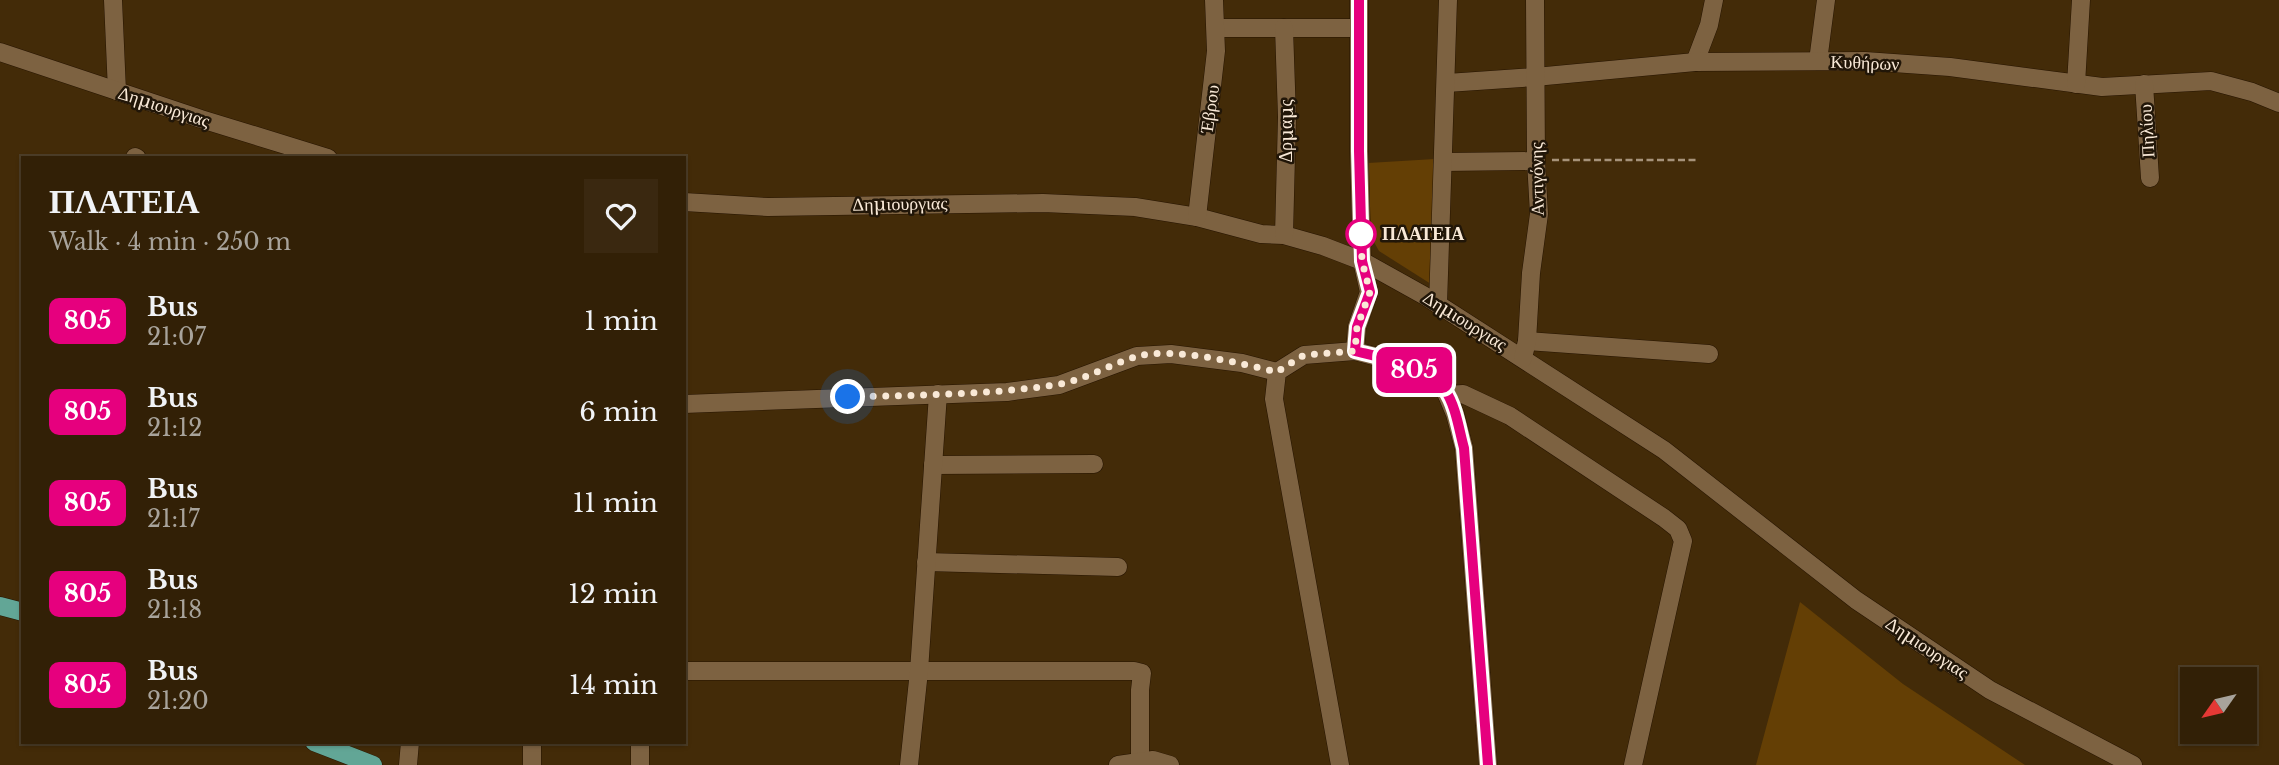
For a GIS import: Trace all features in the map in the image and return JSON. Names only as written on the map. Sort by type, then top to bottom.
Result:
[{"type":"main road","points":[[0,606],[21,611]]},
{"type":"main road","points":[[319,744],[373,765]]},
{"type":"street","points":[[113,0],[117,91]]},
{"type":"street","name":"Έβρου","points":[[1197,217],[1213,86],[1216,28],[1214,0]]},
{"type":"street","points":[[1355,351],[1357,327],[1370,292],[1362,261],[1359,0]]},
{"type":"street","points":[[1438,304],[1448,0]]},
{"type":"street","name":"Αντιγόνης","points":[[1525,349],[1539,214],[1535,0]]},
{"type":"street","points":[[1695,62],[1709,25],[1714,0]]},
{"type":"street","points":[[1818,61],[1826,0]]},
{"type":"street","points":[[2076,84],[2081,0]]},
{"type":"street","points":[[1216,28],[1358,28]]},
{"type":"street","name":"Δρμαμς","points":[[1284,28],[1287,117],[1284,235]]},
{"type":"street","name":"Δημιουργιας","points":[[0,52],[201,120],[321,156]]},
{"type":"street","name":"Κυθήρων","points":[[1447,83],[1695,62],[1865,61],[1950,67],[2102,87],[2211,81],[2252,92],[2279,103]]},
{"type":"street","name":"Πηλίου","points":[[2144,84],[2150,178]]},
{"type":"street","points":[[1443,162],[1536,160]]},
{"type":"street","name":"Δημιουργιας","points":[[686,202],[768,207],[1043,203],[1135,207],[1197,217],[1261,234],[1284,235],[1362,261],[1525,349],[1664,450],[1856,600],[1979,683],[2133,765]]},
{"type":"street","points":[[1525,349],[1709,354]]},
{"type":"street","points":[[686,404],[1007,392],[1059,385],[1137,356],[1171,354],[1242,363],[1277,372],[1304,355],[1355,351],[1423,373],[1445,390],[1464,448],[1488,765]]},
{"type":"street","points":[[1277,372],[1274,399],[1340,765]]},
{"type":"street","points":[[909,765],[919,671],[938,394]]},
{"type":"street","points":[[1447,396],[1463,394],[1510,416],[1664,517],[1678,529],[1683,541],[1680,563],[1668,605],[1633,765]]},
{"type":"street","points":[[933,464],[1094,464]]},
{"type":"street","points":[[926,562],[1118,567]]},
{"type":"street","points":[[686,671],[1134,671],[1142,673],[1140,762]]},
{"type":"street","points":[[408,765],[410,744]]},
{"type":"street","points":[[532,744],[532,765]]},
{"type":"street","points":[[640,744],[640,765]]},
{"type":"street","points":[[1118,765],[1153,760],[1170,765]]},
{"type":"path","points":[[1536,160],[1699,160]]},
{"type":"shaded area","points":[[1435,159],[1431,284],[1379,251],[1370,235],[1368,163]]},
{"type":"shaded area","points":[[1800,602],[1903,684],[2025,765],[1756,765]]},
{"type":"bus line","name":"805","points":[[1359,0],[1362,261],[1370,292],[1357,327],[1355,351],[1423,373],[1445,390],[1455,414],[1464,448],[1488,765]]},
{"type":"place","name":"ΠΛΑΤΕΙΑ","points":[[1361,234]]},
{"type":"route","points":[[848,397],[1007,392],[1059,385],[1137,356],[1171,354],[1242,363],[1277,372],[1304,355],[1355,351],[1357,327],[1370,292],[1362,261],[1361,234]]}]
